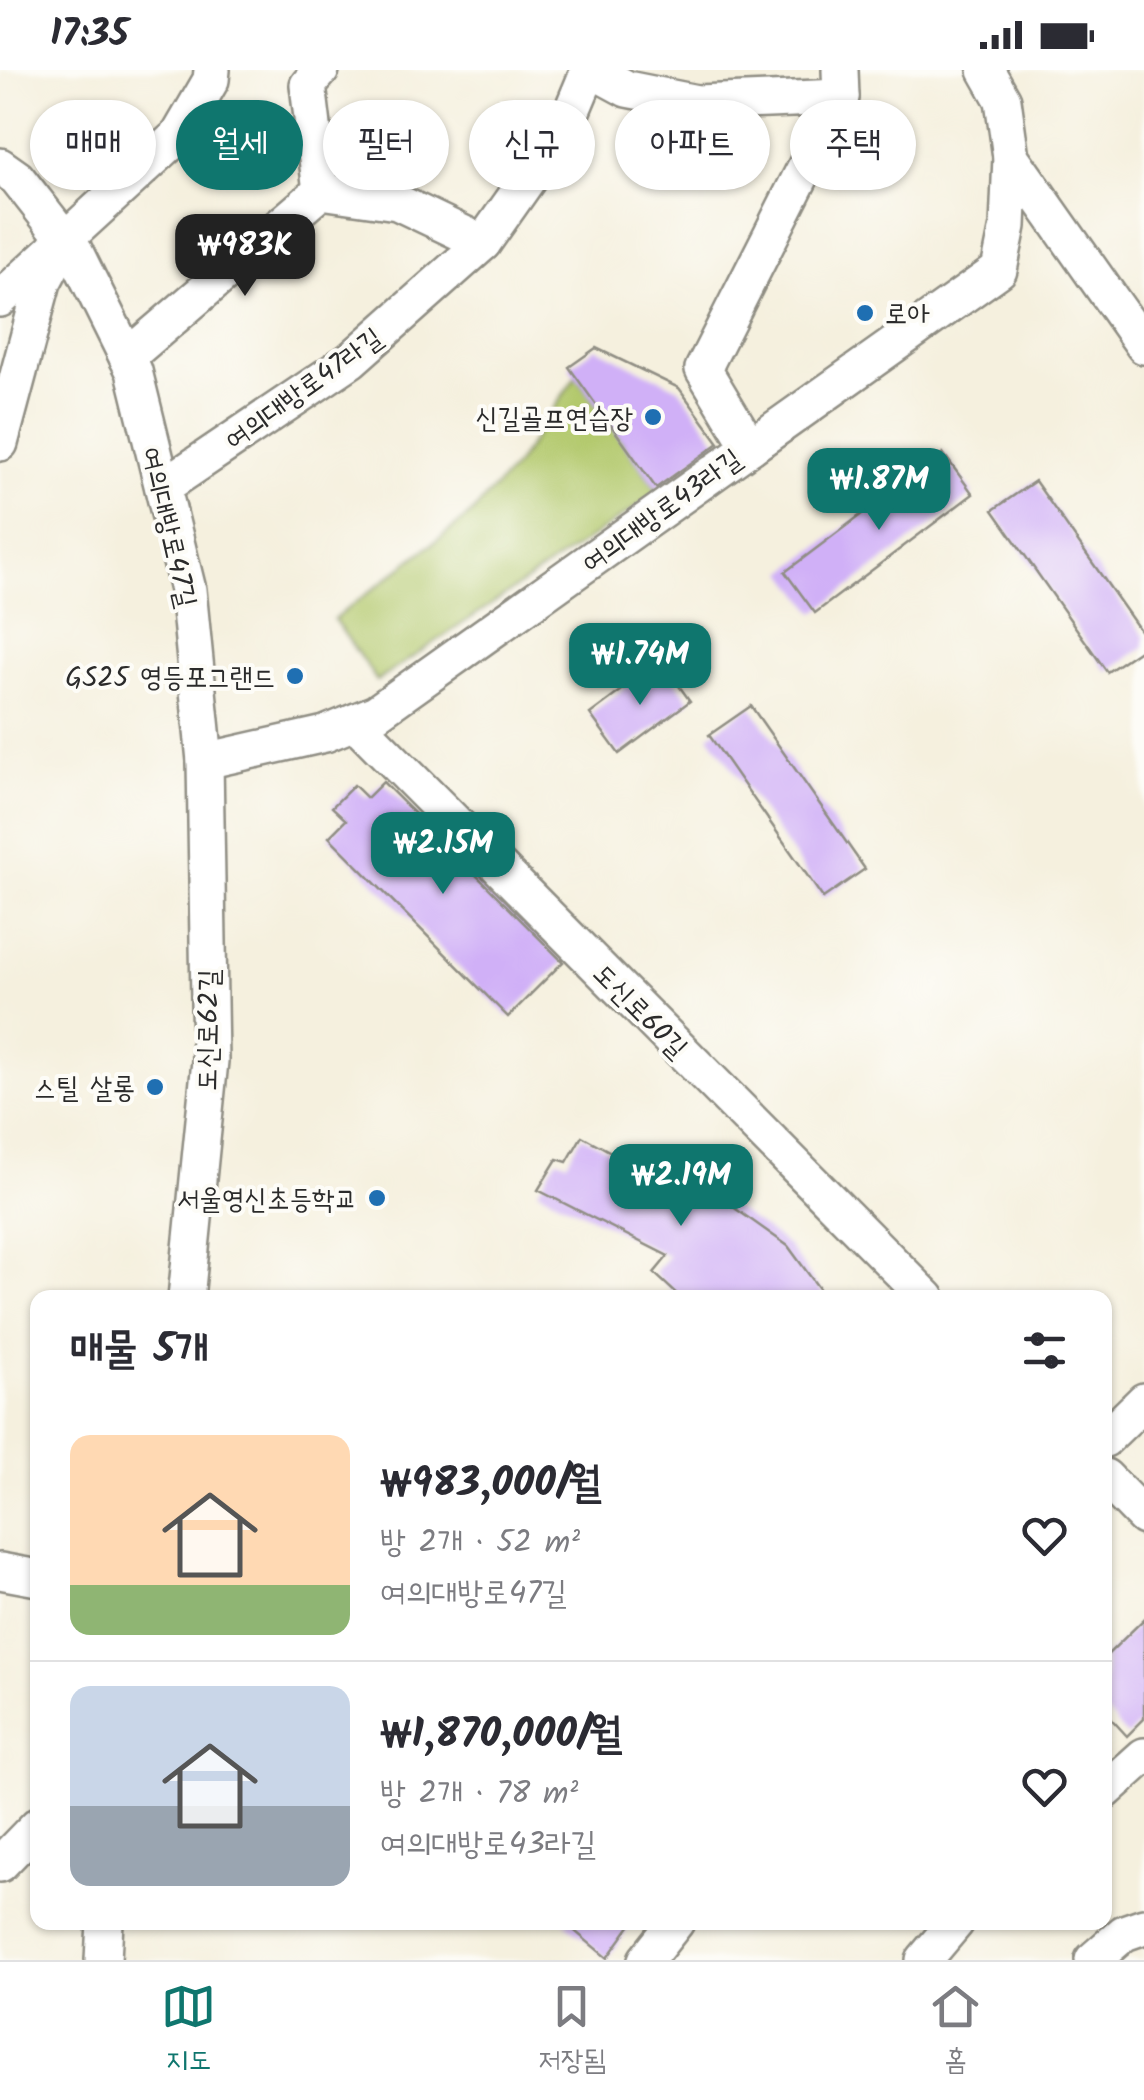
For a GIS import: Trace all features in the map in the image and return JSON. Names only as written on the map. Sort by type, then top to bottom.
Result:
[{"type":"street","points":[[0,299],[178,135],[211,80],[212,70]]},
{"type":"street","points":[[321,70],[308,85],[321,191]]},
{"type":"street","points":[[591,70],[627,89],[697,103],[840,83]]},
{"type":"street","name":"여의대방로47라길","points":[[163,487],[351,360],[484,243],[566,125],[591,70]]},
{"type":"street","name":"여의대방로43라길","points":[[205,760],[325,734],[376,713],[999,270],[1008,226],[1011,157],[1003,100],[986,70]]},
{"type":"street","points":[[750,447],[703,368],[840,83]]},
{"type":"street","points":[[1011,157],[1144,346]]},
{"type":"street","name":"여의대방로47길","points":[[0,166],[17,178],[76,252],[134,371],[188,590],[205,760]]},
{"type":"street","points":[[126,356],[321,191],[397,202],[484,243]]},
{"type":"street","points":[[0,443],[42,282],[66,240]]},
{"type":"street","name":"도신로60길","points":[[355,722],[919,1290]]},
{"type":"street","name":"도신로62길","points":[[187,1290],[210,1061],[205,760]]},
{"type":"street","points":[[1112,1431],[1144,1401]]},
{"type":"street","points":[[1112,1484],[1144,1517]]},
{"type":"street","points":[[0,1572],[30,1577]]},
{"type":"street","points":[[1112,1785],[1144,1756]]},
{"type":"street","points":[[0,1864],[30,1834]]},
{"type":"street","points":[[1093,1960],[1124,1933],[1144,1926]]},
{"type":"street","points":[[646,1960],[670,1930]]},
{"type":"street","points":[[924,1960],[949,1930]]},
{"type":"green space","points":[[576,376],[659,492],[377,681],[334,619],[470,515],[517,464]]},
{"type":"building","name":"신길골프연습장","points":[[596,348],[679,388],[719,443],[656,488],[569,367]]},
{"type":"building","points":[[943,453],[973,494],[815,613],[785,572]]},
{"type":"building","points":[[1035,481],[1144,636],[1144,647],[1107,672],[993,510]]},
{"type":"building","points":[[661,661],[690,701],[619,754],[590,714]]},
{"type":"building","points":[[751,706],[865,869],[823,898],[709,735]]},
{"type":"building","points":[[383,782],[563,962],[508,1017],[329,837],[346,820],[332,807],[354,785],[367,798]]},
{"type":"building","points":[[582,1136],[678,1189],[688,1175],[788,1246],[820,1290],[672,1290],[654,1273],[668,1256],[538,1190],[557,1159],[567,1162]]},
{"type":"building","points":[[1144,1619],[1144,1719],[1127,1736],[1112,1720],[1112,1650]]},
{"type":"building","points":[[574,1930],[627,1930],[607,1958]]},
{"type":"place","name":"로아","points":[[865,313]]},
{"type":"place","name":"신길골프연습장","points":[[653,417]]},
{"type":"place","name":"GS25 영등포그랜드","points":[[295,676]]},
{"type":"place","name":"스틸 살롱","points":[[155,1087]]},
{"type":"place","name":"서울영신초등학교","points":[[377,1198]]}]
